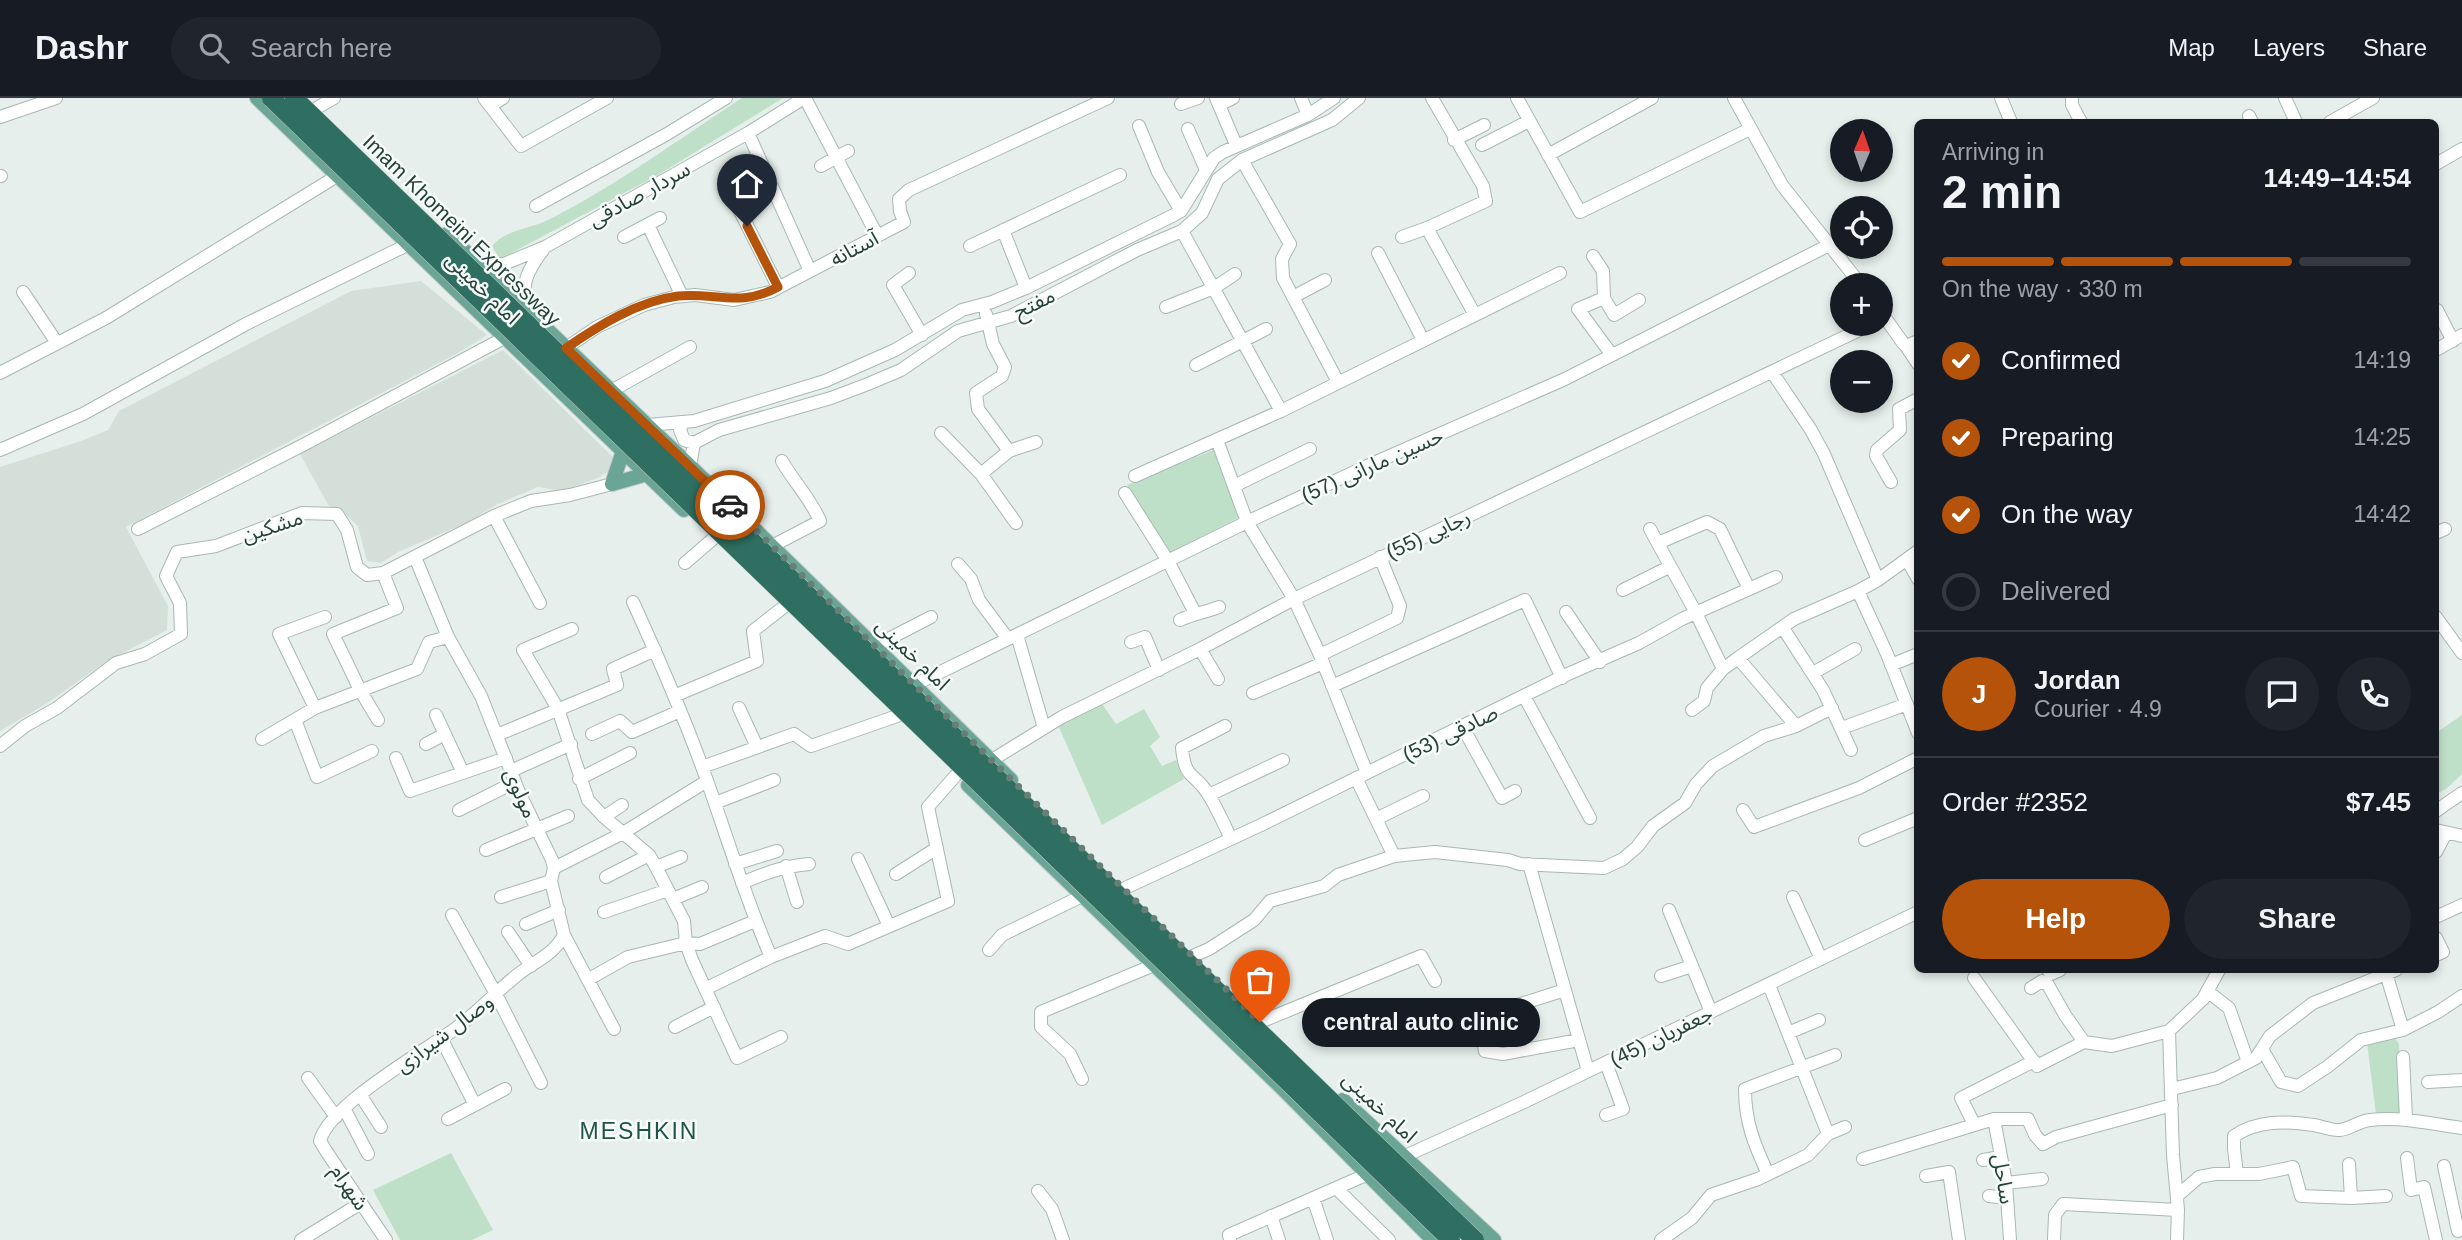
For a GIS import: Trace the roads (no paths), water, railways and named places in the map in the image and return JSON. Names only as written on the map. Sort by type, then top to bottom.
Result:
[{"type":"highway","name":"Imam Khomeini Expressway","points":[[271,98],[1451,1240]]},
{"type":"highway","name":"Imam Khomeini Expressway","points":[[294,98],[1475,1240]]},
{"type":"main road","name":"امام خمینی","points":[[257,98],[785,606],[1433,1240]]},
{"type":"main road","name":"امام خمینی","points":[[304,98],[648,425],[1260,1022],[1494,1240]]},
{"type":"main road","points":[[612,484],[623,451]]},
{"type":"main road","points":[[612,484],[647,474]]},
{"type":"main road","points":[[1307,1114],[1333,1091]]},
{"type":"street","points":[[0,117],[56,98]]},
{"type":"street","points":[[315,109],[334,98]]},
{"type":"street","points":[[503,98],[487,102],[521,146],[607,98]]},
{"type":"street","points":[[536,206],[709,104],[726,98]]},
{"type":"street","points":[[805,98],[842,154],[877,236]]},
{"type":"street","name":"سردار صادقی","points":[[479,265],[504,264],[545,247],[805,98]]},
{"type":"street","name":"آستانه","points":[[566,348],[597,327],[644,305],[682,296],[734,300],[770,292],[904,222],[899,199],[909,190],[1108,98]]},
{"type":"street","points":[[1181,104],[1198,98]]},
{"type":"street","points":[[1233,98],[1217,101],[1236,145]]},
{"type":"street","points":[[1301,98],[1308,115]]},
{"type":"street","points":[[1139,127],[1158,172],[1181,211],[1206,170],[1223,152],[1308,115],[1334,98]]},
{"type":"street","name":"مفتح","points":[[694,443],[719,430],[831,398],[901,370],[958,331],[1011,316],[1137,250],[1182,231],[1202,213],[1219,179],[1242,160],[1332,120],[1359,98]]},
{"type":"street","points":[[1402,237],[1486,201],[1483,186],[1432,98]]},
{"type":"street","points":[[1517,98],[1580,212],[1750,129]]},
{"type":"street","points":[[1548,155],[1652,98]]},
{"type":"street","points":[[1734,98],[1782,185],[1851,273]]},
{"type":"street","points":[[2001,98],[2010,119]]},
{"type":"street","points":[[2072,98],[2072,105],[2079,119]]},
{"type":"street","points":[[2285,98],[2294,119]]},
{"type":"street","points":[[2335,119],[2373,98]]},
{"type":"street","points":[[1482,145],[1530,121]]},
{"type":"street","points":[[1454,140],[1484,125]]},
{"type":"street","points":[[1188,129],[1206,170]]},
{"type":"street","points":[[748,133],[810,271]]},
{"type":"street","points":[[2439,161],[2462,149]]},
{"type":"street","points":[[821,166],[842,154]]},
{"type":"street","points":[[1242,160],[1290,244],[1282,259],[1283,278],[1339,382]]},
{"type":"street","points":[[970,246],[1120,175]]},
{"type":"street","points":[[0,373],[106,318],[337,176]]},
{"type":"street","points":[[727,184],[778,287]]},
{"type":"street","name":"مفتح","points":[[648,425],[683,422],[825,381],[884,355],[962,310],[1026,288],[1181,211]]},
{"type":"street","points":[[624,237],[660,218]]},
{"type":"street","points":[[648,225],[682,296]]},
{"type":"street","points":[[1427,228],[1475,315]]},
{"type":"street","points":[[1003,230],[1026,288]]},
{"type":"street","points":[[1182,231],[1281,411]]},
{"type":"street","points":[[0,450],[83,414],[257,318],[407,245]]},
{"type":"street","name":"حسین مارانی (57)","points":[[914,685],[1247,522],[1565,379],[1829,245]]},
{"type":"street","points":[[528,312],[523,295],[527,275],[545,247]]},
{"type":"street","points":[[1378,253],[1423,340]]},
{"type":"street","points":[[1593,256],[1603,271],[1604,298],[1614,315],[1639,300]]},
{"type":"street","points":[[909,273],[893,285],[922,335]]},
{"type":"street","points":[[1135,475],[1281,411],[1560,273]]},
{"type":"street","points":[[1166,307],[1214,288],[1235,274]]},
{"type":"street","points":[[1293,297],[1325,280]]},
{"type":"street","points":[[23,292],[57,343]]},
{"type":"street","points":[[1604,298],[1578,309],[1612,355]]},
{"type":"street","points":[[981,304],[989,321],[993,344],[1005,367],[1002,376],[976,394],[978,409],[1009,451]]},
{"type":"street","points":[[2439,313],[2458,338],[2439,347]]},
{"type":"street","points":[[1893,325],[1912,343]]},
{"type":"street","points":[[1196,365],[1266,329]]},
{"type":"street","name":"رجایی (55)","points":[[992,760],[1044,728],[1380,556],[1847,336]]},
{"type":"street","points":[[138,529],[504,338]]},
{"type":"street","points":[[611,391],[690,347]]},
{"type":"street","points":[[1772,372],[1824,454],[1878,580]]},
{"type":"street","points":[[1891,482],[1876,456],[1877,450],[1900,430],[1899,409],[1914,401]]},
{"type":"street","points":[[683,422],[680,430],[684,440],[694,443],[690,466]]},
{"type":"street","points":[[941,433],[981,474],[1016,523]]},
{"type":"street","points":[[1217,440],[1247,522],[1294,599],[1321,659],[1376,819],[1394,856]]},
{"type":"street","points":[[981,474],[1009,451],[1037,442]]},
{"type":"street","points":[[1234,486],[1310,449]]},
{"type":"street","points":[[772,546],[820,521],[782,461]]},
{"type":"street","points":[[379,720],[360,690],[333,634],[397,608],[383,573],[494,516],[531,501],[570,495],[612,484]]},
{"type":"street","points":[[1125,494],[1168,561],[1195,613]]},
{"type":"street","name":"مشکین","points":[[0,746],[25,726],[57,708],[116,663],[145,654],[181,634],[180,603],[166,576],[177,552],[216,546],[302,513],[337,514],[347,530],[357,566],[367,575],[383,573]]},
{"type":"street","points":[[494,516],[540,603]]},
{"type":"street","points":[[1658,542],[1707,522],[1720,529],[1749,589]]},
{"type":"street","points":[[1650,529],[1723,669]]},
{"type":"street","points":[[685,563],[714,538]]},
{"type":"street","points":[[1692,710],[1704,701],[1707,688],[1723,669],[1738,657],[1794,619],[1858,591],[1914,554]]},
{"type":"street","points":[[1253,693],[1397,618],[1400,606],[1380,556]]},
{"type":"street","name":"مولوی","points":[[415,557],[448,637],[481,696],[537,830],[552,875],[564,935],[614,1029]]},
{"type":"street","points":[[1907,560],[1914,572]]},
{"type":"street","points":[[958,564],[971,579],[979,600],[1013,637],[1044,728]]},
{"type":"street","points":[[1623,590],[1669,567]]},
{"type":"street","name":"صادقی (53)","points":[[1123,888],[1231,839],[1776,576]]},
{"type":"street","points":[[1858,591],[1914,722]]},
{"type":"street","points":[[1332,686],[1525,600],[1562,678]]},
{"type":"street","points":[[633,602],[702,767],[755,921],[771,957]]},
{"type":"street","points":[[674,696],[757,661],[754,631],[785,606]]},
{"type":"street","points":[[1180,620],[1219,607]]},
{"type":"street","points":[[1566,612],[1600,662]]},
{"type":"street","points":[[315,708],[279,634],[325,617]]},
{"type":"street","points":[[875,646],[931,617]]},
{"type":"street","points":[[2439,623],[2462,653]]},
{"type":"street","points":[[1783,628],[1832,708],[1852,750]]},
{"type":"street","points":[[572,629],[523,650],[558,709],[588,800],[649,855],[656,867],[684,921],[686,943],[737,1058],[781,1037]]},
{"type":"street","points":[[262,739],[315,708],[416,669],[429,642],[448,637]]},
{"type":"street","points":[[1131,642],[1145,637],[1158,670]]},
{"type":"street","points":[[1200,649],[1218,679]]},
{"type":"street","points":[[1812,673],[1855,649]]},
{"type":"street","points":[[497,735],[617,685],[613,669],[655,650]]},
{"type":"street","points":[[1891,665],[1914,656]]},
{"type":"street","points":[[1738,657],[1796,726]]},
{"type":"street","points":[[1524,696],[1590,818]]},
{"type":"street","points":[[1842,728],[1907,704]]},
{"type":"street","points":[[739,708],[757,747]]},
{"type":"street","points":[[1192,956],[1254,920],[1270,901],[1324,886],[1338,875],[1394,856],[1435,852],[1529,864],[1604,868],[1623,859],[1653,826],[1685,803],[1696,784],[1713,766],[1764,736],[1796,726],[1832,708]]},
{"type":"street","points":[[592,734],[620,721],[632,732],[680,711]]},
{"type":"street","points":[[436,715],[463,773]]},
{"type":"street","points":[[702,767],[794,734],[811,746],[897,716]]},
{"type":"street","points":[[295,720],[317,777],[372,751]]},
{"type":"street","points":[[1225,726],[1182,748],[1183,763],[1190,776],[1201,784],[1209,795],[1231,839]]},
{"type":"street","points":[[1462,726],[1502,798],[1515,791]]},
{"type":"street","points":[[426,744],[445,734]]},
{"type":"street","points":[[459,810],[511,770],[571,744]]},
{"type":"street","points":[[579,779],[630,753]]},
{"type":"street","points":[[397,758],[411,791],[463,773],[511,770]]},
{"type":"street","points":[[1209,795],[1283,760]]},
{"type":"street","points":[[1743,810],[1754,827],[1859,788],[1914,762]]},
{"type":"street","points":[[705,989],[771,957],[825,936],[848,944],[948,901],[928,807],[957,774]]},
{"type":"street","points":[[715,803],[774,780]]},
{"type":"street","points":[[501,897],[552,875],[707,781]]},
{"type":"street","points":[[2439,809],[2462,793]]},
{"type":"street","points":[[1376,819],[1423,796]]},
{"type":"street","points":[[604,817],[622,805]]},
{"type":"street","points":[[486,850],[568,816]]},
{"type":"street","points":[[1865,840],[1914,820]]},
{"type":"street","points":[[2441,831],[2462,836]]},
{"type":"street","points":[[896,874],[937,848]]},
{"type":"street","points":[[735,864],[777,851]]},
{"type":"street","points":[[606,877],[649,855]]},
{"type":"street","points":[[656,867],[681,857]]},
{"type":"street","points":[[858,859],[890,926]]},
{"type":"street","points":[[742,883],[786,866],[808,864]]},
{"type":"street","points":[[1529,864],[1588,1071]]},
{"type":"street","points":[[786,866],[797,902]]},
{"type":"street","points":[[604,912],[702,887]]},
{"type":"street","points":[[989,950],[1002,935],[1083,896]]},
{"type":"street","points":[[1793,897],[1821,959]]},
{"type":"street","points":[[2439,916],[2462,905]]},
{"type":"street","points":[[526,924],[559,910]]},
{"type":"street","points":[[1669,910],[1711,1012]]},
{"type":"street","name":"جعفریان (45)","points":[[1403,1157],[1606,1063],[1914,914]]},
{"type":"street","points":[[452,915],[541,1083]]},
{"type":"street","points":[[589,979],[628,957],[686,943],[701,944],[755,921]]},
{"type":"street","points":[[508,932],[531,966]]},
{"type":"street","name":"وصال شیرازی","points":[[323,1132],[340,1113],[361,1096],[557,948],[564,935]]},
{"type":"street","points":[[1260,1022],[1421,956],[1435,981]]},
{"type":"street","points":[[1082,1079],[1070,1054],[1041,1027],[1041,1012],[1154,965]]},
{"type":"street","points":[[1661,976],[1692,965]]},
{"type":"street","points":[[1974,1124],[1961,1098],[2084,1042],[2112,1046],[2169,1031],[2203,999],[2216,973]]},
{"type":"street","points":[[2172,1089],[2217,1078],[2256,1058],[2270,1036],[2313,1003],[2386,973]]},
{"type":"street","points":[[2391,973],[2403,1030]]},
{"type":"street","points":[[1974,978],[2036,1064]]},
{"type":"street","points":[[2031,988],[2042,981],[2048,985],[2065,1016],[2084,1042]]},
{"type":"street","points":[[1769,985],[1828,1134]]},
{"type":"street","points":[[1565,990],[1483,1016],[1481,1032],[1485,1051],[1503,1054],[1579,1040]]},
{"type":"street","points":[[2207,991],[2229,1008],[2248,1062]]},
{"type":"street","points":[[2262,1049],[2281,1082],[2298,1086],[2361,1040],[2403,1030],[2462,996]]},
{"type":"street","points":[[675,1027],[714,1007]]},
{"type":"street","points":[[1788,1033],[1819,1020]]},
{"type":"street","points":[[2169,1031],[2173,1155],[2178,1210],[2176,1240]]},
{"type":"street","points":[[441,1038],[475,1105]]},
{"type":"street","points":[[1768,1174],[1754,1143],[1745,1112],[1745,1088],[1835,1055]]},
{"type":"street","points":[[2403,1057],[2406,1118]]},
{"type":"street","points":[[1606,1063],[1623,1109],[1606,1115]]},
{"type":"street","points":[[308,1079],[340,1113],[368,1154]]},
{"type":"street","points":[[2428,1082],[2462,1080]]},
{"type":"street","points":[[448,1119],[505,1089]]},
{"type":"street","points":[[361,1096],[381,1127]]},
{"type":"street","points":[[1863,1159],[1994,1119],[2028,1119],[2035,1135],[2043,1144],[2056,1137],[2172,1105]]},
{"type":"street","points":[[2237,1174],[2234,1136],[2250,1126],[2270,1123],[2313,1125],[2340,1130],[2368,1120],[2406,1118],[2462,1128]]},
{"type":"street","name":"ساحل","points":[[1994,1119],[2006,1183],[2010,1240]]},
{"type":"street","points":[[1661,1240],[1692,1218],[1712,1195],[1768,1174],[1808,1155],[1828,1134],[1845,1126]]},
{"type":"street","name":"شهرام","points":[[323,1132],[320,1141],[386,1240]]},
{"type":"street","points":[[1983,1160],[2001,1157]]},
{"type":"street","points":[[2407,1158],[2411,1190],[2424,1187],[2434,1240],[2460,1230],[2444,1166]]},
{"type":"street","points":[[2349,1164],[2351,1198]]},
{"type":"street","points":[[2177,1196],[2199,1177],[2215,1174],[2259,1174],[2293,1167],[2301,1196],[2386,1196]]},
{"type":"street","points":[[1926,1176],[1949,1172],[1959,1240]]},
{"type":"street","points":[[1230,1240],[1229,1235],[1368,1174]]},
{"type":"street","points":[[2006,1183],[2042,1179]]},
{"type":"street","points":[[1336,1188],[1389,1240]]},
{"type":"street","points":[[1038,1191],[1052,1209],[1063,1240]]},
{"type":"street","points":[[1989,1196],[2007,1198]]},
{"type":"street","points":[[1313,1198],[1327,1240]]},
{"type":"street","points":[[301,1240],[360,1203]]},
{"type":"street","points":[[2054,1240],[2055,1215],[2063,1204],[2178,1210]]},
{"type":"street","points":[[1271,1216],[1279,1240]]},
{"type":"place","name":"central auto clinic","points":[[1260,1022]]},
{"type":"district","name":"MESHKIN","points":[[639,1131]]}]
